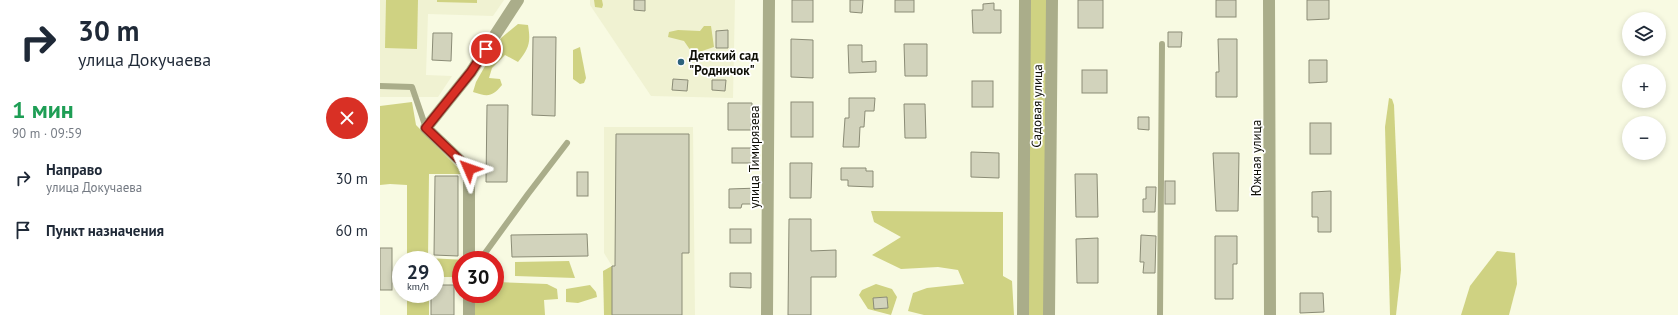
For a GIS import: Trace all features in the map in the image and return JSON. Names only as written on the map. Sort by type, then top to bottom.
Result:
[{"type":"street","points":[[469,251],[469,169],[426,128],[471,72],[518,0]]},
{"type":"street","name":"улица Тимирязева","points":[[767,315],[769,0]]},
{"type":"street","points":[[1023,315],[1025,0]]},
{"type":"street","name":"Садовая улица","points":[[1049,315],[1052,0]]},
{"type":"street","name":"Южная улица","points":[[1269,0],[1270,315]]},
{"type":"street","points":[[469,303],[469,315]]},
{"type":"lane","points":[[1160,315],[1162,44]]},
{"type":"lane","points":[[380,86],[412,87],[426,128]]},
{"type":"lane","points":[[487,251],[567,143]]},
{"type":"shaded area","points":[[380,0],[504,0],[493,16],[428,14],[426,75],[452,76],[438,97],[380,97]]},
{"type":"shaded area","name":"Детский сад \"Родничок\"","points":[[590,0],[735,0],[733,98],[651,96],[590,5]]},
{"type":"shaded area","points":[[604,127],[693,127],[695,315],[612,315],[612,266],[604,253]]},
{"type":"green space","points":[[386,0],[418,0],[417,49],[385,48]]},
{"type":"green space","points":[[437,0],[477,0],[477,3],[437,2]]},
{"type":"green space","points":[[594,0],[602,0],[602,8],[595,7]]},
{"type":"green space","points":[[1028,0],[1047,0],[1044,315],[1025,315]]},
{"type":"green space","points":[[518,24],[528,25],[529,41],[525,53],[518,62],[505,55],[492,68],[489,78],[500,79],[502,85],[495,92],[489,95],[482,95],[473,92],[476,82],[501,38]]},
{"type":"green space","points":[[704,26],[711,26],[714,47],[693,54],[684,41],[668,37],[669,32],[678,30],[700,31]]},
{"type":"green space","points":[[580,47],[586,78],[584,83],[580,84],[573,79],[573,50]]},
{"type":"green space","points":[[1389,98],[1392,99],[1394,105],[1401,270],[1396,315],[1390,315],[1385,127]]},
{"type":"green space","points":[[412,102],[416,125],[464,174],[429,174],[428,251],[407,251],[407,185],[380,185],[380,106]]},
{"type":"green space","points":[[871,211],[1003,212],[1003,276],[1012,281],[1014,315],[924,315],[908,311],[913,293],[927,288],[964,284],[958,270],[938,267],[901,269],[872,255],[901,237],[874,222]]},
{"type":"green space","points":[[1497,251],[1515,253],[1517,284],[1509,315],[1461,315],[1470,286]]},
{"type":"green space","points":[[444,259],[452,259],[452,277],[444,277]]},
{"type":"green space","points":[[569,261],[575,278],[515,276],[515,262]]},
{"type":"green space","points":[[612,266],[612,315],[604,315],[603,271]]},
{"type":"green space","points":[[504,282],[547,284],[557,289],[558,299],[544,300],[545,315],[474,315],[473,303],[504,303]]},
{"type":"green space","points":[[876,284],[892,289],[897,297],[891,315],[868,309],[859,295],[862,290]],"holes":[[[887,297],[888,308],[874,308],[874,298]]]},
{"type":"green space","points":[[590,285],[596,292],[597,297],[578,303],[566,302],[566,289]]},
{"type":"green space","points":[[407,303],[429,303],[429,315],[407,315]]},
{"type":"building","points":[[634,0],[645,0],[645,11],[634,10]]},
{"type":"building","points":[[792,0],[813,0],[813,22],[792,22]]},
{"type":"building","points":[[850,0],[863,0],[862,13],[850,12]]},
{"type":"building","points":[[895,0],[914,0],[914,12],[895,12]]},
{"type":"building","points":[[1078,0],[1103,0],[1103,28],[1078,28]]},
{"type":"building","points":[[1216,0],[1236,0],[1236,17],[1216,17]]},
{"type":"building","points":[[1307,0],[1329,0],[1329,19],[1307,20]]},
{"type":"building","points":[[994,3],[994,10],[1001,10],[1001,33],[973,33],[972,10],[983,10],[983,4]]},
{"type":"building","points":[[728,30],[728,48],[716,48],[716,31]]},
{"type":"building","points":[[1168,32],[1182,32],[1181,47],[1168,47]]},
{"type":"building","points":[[433,33],[452,33],[451,61],[432,60]]},
{"type":"building","points":[[533,37],[556,37],[555,116],[532,115]]},
{"type":"building","points":[[791,39],[813,40],[813,78],[791,77]]},
{"type":"building","points":[[1218,39],[1237,39],[1237,97],[1216,97],[1216,72],[1219,72]]},
{"type":"building","points":[[904,44],[927,44],[927,76],[905,76]]},
{"type":"building","points":[[848,45],[862,45],[862,62],[876,61],[876,72],[849,73]]},
{"type":"building","points":[[1309,60],[1327,60],[1327,82],[1309,83]]},
{"type":"building","points":[[1082,70],[1107,70],[1107,93],[1082,93]]},
{"type":"building","points":[[673,79],[688,80],[687,91],[672,90]]},
{"type":"building","points":[[712,80],[726,80],[725,91],[712,90]]},
{"type":"building","points":[[972,81],[993,81],[993,107],[972,107]]},
{"type":"building","points":[[849,98],[875,98],[874,111],[865,111],[864,127],[860,127],[859,147],[843,147],[845,118],[849,118]]},
{"type":"building","points":[[791,102],[813,102],[813,137],[791,137]]},
{"type":"building","points":[[728,103],[752,103],[751,130],[728,130]]},
{"type":"building","points":[[904,104],[925,104],[926,138],[905,138]]},
{"type":"building","points":[[487,105],[508,105],[507,182],[486,182]]},
{"type":"building","points":[[1138,117],[1149,117],[1149,130],[1138,129]]},
{"type":"building","points":[[1310,123],[1331,123],[1331,154],[1310,154]]},
{"type":"building","points":[[616,134],[689,134],[689,253],[682,253],[682,315],[612,315],[612,266],[615,266]]},
{"type":"building","points":[[732,148],[753,148],[753,163],[732,163]]},
{"type":"building","points":[[971,152],[999,153],[999,178],[971,177]]},
{"type":"building","points":[[1213,153],[1239,153],[1238,211],[1216,211]]},
{"type":"building","points":[[790,163],[812,163],[811,198],[790,198]]},
{"type":"building","points":[[841,168],[866,168],[866,171],[873,171],[873,187],[848,186],[848,180],[841,180]]},
{"type":"building","points":[[577,172],[588,172],[588,196],[577,196]]},
{"type":"building","points":[[1075,174],[1097,174],[1098,217],[1076,217]]},
{"type":"building","points":[[435,176],[458,176],[458,251],[452,251],[452,256],[444,255],[444,251],[434,251]]},
{"type":"building","points":[[1165,181],[1175,181],[1175,204],[1165,204]]},
{"type":"building","points":[[1146,187],[1156,187],[1155,212],[1143,212],[1143,199],[1146,199]]},
{"type":"building","points":[[759,188],[759,198],[752,198],[752,204],[742,204],[741,208],[729,208],[729,189]]},
{"type":"building","points":[[1331,191],[1331,232],[1318,232],[1318,217],[1312,217],[1312,192]]},
{"type":"building","points":[[789,219],[811,219],[811,251],[836,250],[836,277],[811,277],[811,315],[788,315]]},
{"type":"building","points":[[730,229],[751,229],[751,243],[730,243]]},
{"type":"building","points":[[587,234],[588,256],[512,257],[511,235]]},
{"type":"building","points":[[1141,235],[1156,236],[1155,273],[1143,273],[1144,262],[1140,262]]},
{"type":"building","points":[[1215,236],[1237,236],[1237,264],[1233,264],[1233,299],[1215,299]]},
{"type":"building","points":[[1098,238],[1098,283],[1077,283],[1076,239]]},
{"type":"building","points":[[380,248],[392,248],[392,290],[380,290]]},
{"type":"building","points":[[730,273],[751,273],[751,288],[730,287]]},
{"type":"building","points":[[444,285],[452,285],[454,315],[431,315],[431,303],[444,303]]},
{"type":"building","points":[[1300,293],[1323,293],[1324,312],[1300,313]]},
{"type":"building","points":[[887,297],[888,308],[874,309],[873,298]]},
{"type":"place","name":"Детский сад \"Родничок\"","points":[[681,62]]},
{"type":"route","points":[[469,169],[426,128],[471,72],[486,49]]}]
